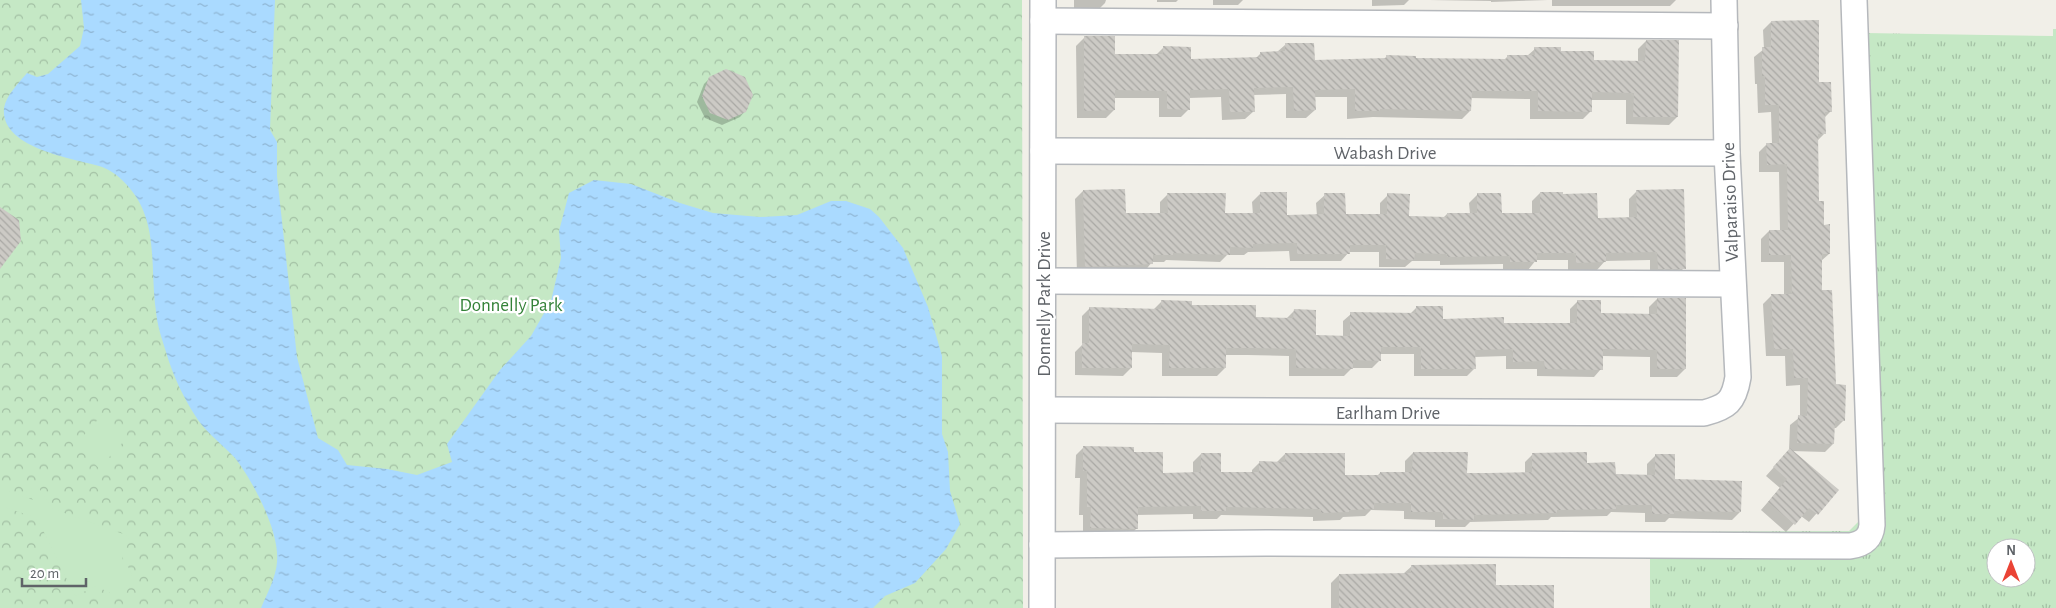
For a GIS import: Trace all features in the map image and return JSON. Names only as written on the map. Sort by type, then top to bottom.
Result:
[{"type":"street","name":"Valparaiso Drive","points":[[1724,0],[1727,154],[1738,377],[1736,390],[1730,402]]},
{"type":"street","points":[[1042,544],[1850,546],[1861,543],[1869,536],[1872,525],[1854,0]]},
{"type":"street","points":[[1043,11],[1725,26]]},
{"type":"street","name":"Donnelly Park Drive","points":[[1042,608],[1043,11]]},
{"type":"street","name":"Wabash Drive","points":[[1043,151],[1727,154]]},
{"type":"street","points":[[1043,281],[1732,284]]},
{"type":"street","name":"Earlham Drive","points":[[1043,410],[1704,414],[1719,410],[1730,402]]},
{"type":"green space","name":"Donnelly Park","points":[[0,0],[1022,0],[1023,608],[0,608]]},
{"type":"green space","points":[[2053,29],[2056,29],[2056,608],[1650,608],[1650,532],[1849,531],[1859,521],[1865,33],[2053,36]]},
{"type":"green space","points":[[102,415],[127,438],[99,468],[75,445]]},
{"type":"green space","points":[[37,485],[53,509],[129,536],[122,560],[130,570],[131,577],[120,593],[110,593],[96,586],[75,596],[39,522],[31,516],[4,507],[0,509],[0,488],[33,500],[26,491]]},
{"type":"water","points":[[81,0],[275,0],[270,130],[277,142],[277,176],[297,357],[318,438],[338,450],[347,465],[387,469],[417,475],[452,462],[447,444],[500,370],[531,336],[551,301],[561,258],[559,231],[569,193],[594,180],[631,184],[680,203],[713,213],[760,217],[797,215],[831,201],[846,201],[870,209],[879,217],[903,248],[928,307],[942,356],[942,434],[948,452],[950,491],[960,524],[946,549],[915,583],[885,596],[873,608],[261,608],[275,574],[277,562],[277,550],[270,522],[250,480],[235,458],[198,420],[172,370],[157,321],[150,234],[143,210],[127,185],[109,170],[40,149],[25,142],[13,133],[6,122],[4,108],[7,98],[27,73],[37,77],[48,74],[80,46],[84,28]]},
{"type":"building","points":[[1819,20],[1819,82],[1831,82],[1832,112],[1825,112],[1826,134],[1818,134],[1819,201],[1824,201],[1824,225],[1830,224],[1830,254],[1822,254],[1822,290],[1832,290],[1836,384],[1846,385],[1845,421],[1835,421],[1834,444],[1797,443],[1798,415],[1807,416],[1808,378],[1794,378],[1793,349],[1774,349],[1771,294],[1792,294],[1791,255],[1769,255],[1769,230],[1788,230],[1787,164],[1767,165],[1766,143],[1779,143],[1779,105],[1765,105],[1765,76],[1762,76],[1762,47],[1771,47],[1771,21]]},
{"type":"building","points":[[1084,36],[1115,36],[1115,54],[1163,54],[1163,46],[1191,47],[1191,59],[1261,57],[1260,52],[1285,51],[1285,43],[1314,43],[1315,60],[1386,58],[1386,55],[1416,56],[1416,58],[1507,59],[1507,55],[1535,55],[1534,47],[1561,47],[1561,51],[1594,51],[1594,60],[1645,61],[1646,40],[1679,40],[1678,117],[1633,117],[1634,93],[1592,92],[1592,112],[1538,111],[1538,91],[1472,91],[1471,111],[1380,109],[1380,111],[1355,111],[1355,89],[1315,90],[1316,110],[1294,111],[1293,87],[1254,88],[1255,112],[1230,112],[1229,89],[1190,90],[1190,110],[1167,109],[1167,91],[1115,90],[1115,110],[1084,111]]},
{"type":"building","points":[[726,69],[745,77],[753,95],[746,112],[728,120],[710,113],[702,96],[709,77]]},
{"type":"building","points":[[1125,189],[1126,213],[1168,213],[1167,193],[1226,193],[1225,213],[1260,213],[1260,192],[1287,192],[1287,215],[1324,214],[1324,193],[1345,193],[1346,214],[1387,214],[1387,193],[1410,194],[1409,216],[1447,217],[1447,213],[1477,213],[1477,193],[1501,193],[1502,213],[1540,213],[1540,192],[1563,192],[1563,194],[1597,193],[1598,218],[1637,217],[1636,190],[1684,189],[1686,269],[1658,269],[1657,252],[1606,253],[1606,262],[1576,263],[1576,253],[1537,253],[1537,262],[1510,262],[1510,256],[1447,257],[1447,254],[1415,253],[1414,260],[1386,259],[1386,245],[1350,245],[1350,254],[1297,254],[1297,243],[1253,244],[1253,248],[1230,247],[1230,255],[1173,253],[1173,255],[1153,255],[1153,264],[1085,267],[1083,190]]},
{"type":"building","points":[[0,207],[19,220],[21,241],[0,269]]},
{"type":"building","points":[[1657,298],[1686,298],[1686,369],[1657,369],[1657,350],[1603,349],[1603,370],[1545,369],[1544,361],[1513,362],[1513,349],[1475,350],[1476,369],[1421,369],[1421,347],[1381,347],[1381,361],[1353,360],[1353,369],[1296,368],[1296,349],[1256,348],[1226,348],[1226,368],[1169,368],[1170,345],[1132,344],[1132,368],[1082,368],[1082,343],[1089,343],[1089,307],[1161,309],[1161,300],[1192,301],[1192,305],[1256,305],[1256,317],[1293,318],[1294,309],[1316,310],[1316,335],[1350,336],[1350,312],[1416,313],[1416,306],[1443,306],[1443,319],[1504,317],[1504,323],[1577,323],[1577,300],[1601,300],[1601,313],[1657,314]]},
{"type":"building","points":[[1083,446],[1134,447],[1134,452],[1163,452],[1163,473],[1201,472],[1201,453],[1221,453],[1221,472],[1259,472],[1259,461],[1285,462],[1285,453],[1345,453],[1345,475],[1380,475],[1380,472],[1412,472],[1413,452],[1468,452],[1467,473],[1489,473],[1532,472],[1532,453],[1587,452],[1587,463],[1615,462],[1616,474],[1655,475],[1655,454],[1675,454],[1675,479],[1742,481],[1741,512],[1674,511],[1674,514],[1652,514],[1652,505],[1616,505],[1616,509],[1557,510],[1557,513],[1474,515],[1474,520],[1443,519],[1443,512],[1411,512],[1411,503],[1374,503],[1374,509],[1321,513],[1321,509],[1226,507],[1226,511],[1201,511],[1201,506],[1138,507],[1138,529],[1090,528],[1091,507],[1087,507],[1087,471],[1083,471]]},
{"type":"building","points":[[1790,448],[1839,490],[1818,515],[1809,508],[1795,525],[1768,502],[1787,479],[1773,467]]},
{"type":"building","points":[[1496,564],[1496,585],[1554,585],[1554,608],[1339,608],[1339,574],[1411,573],[1411,565]]}]
